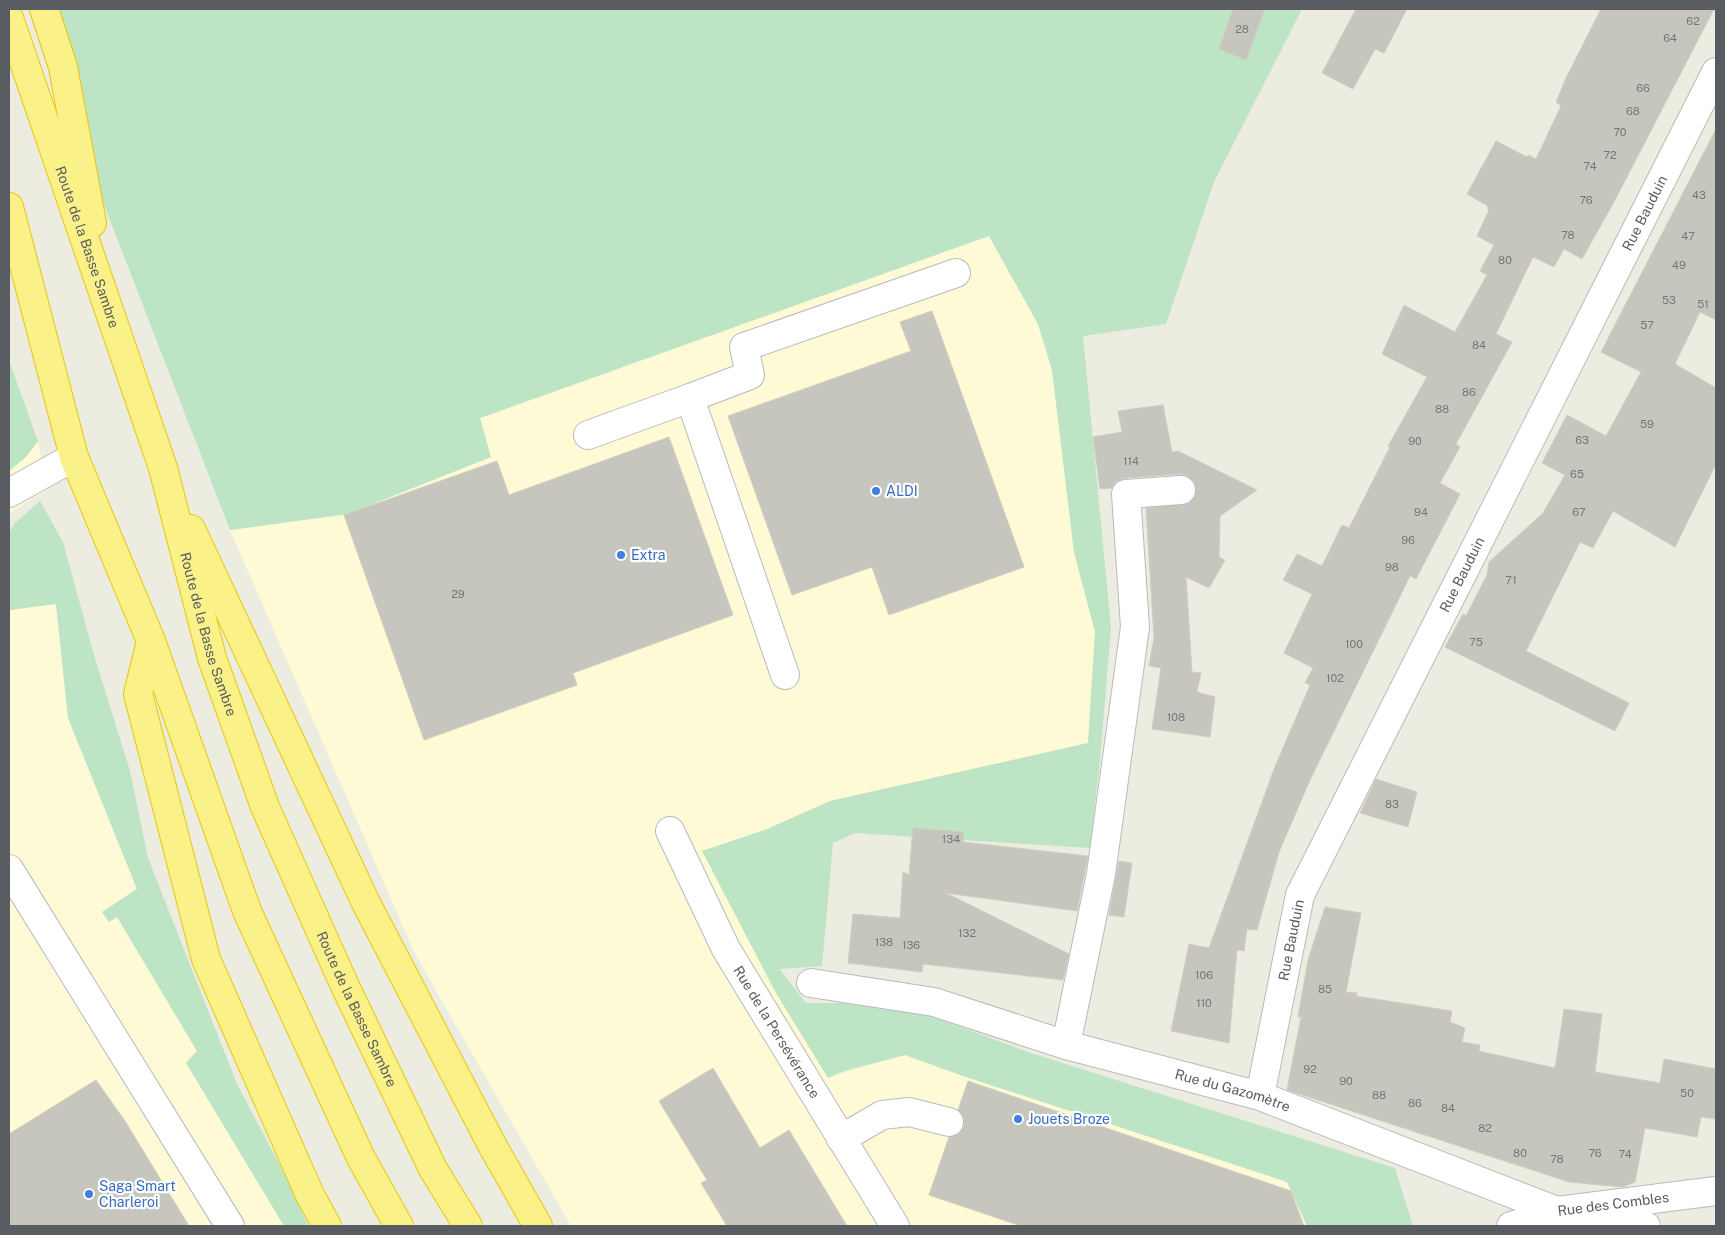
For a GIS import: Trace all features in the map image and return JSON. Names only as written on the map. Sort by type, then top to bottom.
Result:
[{"type":"highway","points":[[44,9],[63,67],[111,322]]},
{"type":"highway","name":"Route de la Basse Sambre","points":[[9,18],[111,322],[163,468],[212,658],[265,807],[344,984],[428,1160],[468,1226]]},
{"type":"highway","points":[[9,207],[74,457],[151,641],[247,911],[361,1158],[399,1226]]},
{"type":"highway","points":[[9,284],[57,387]]},
{"type":"highway","points":[[163,468],[366,903],[492,1145],[538,1226]]},
{"type":"highway","points":[[151,641],[138,694],[206,959],[310,1195],[327,1226]]},
{"type":"street","name":"Rue Bauduin","points":[[1260,1096],[1300,895],[1716,72]]},
{"type":"street","points":[[588,435],[750,375],[744,347],[956,273]]},
{"type":"street","points":[[690,398],[785,676]]},
{"type":"street","points":[[9,493],[74,457]]},
{"type":"street","points":[[1066,1045],[1101,874],[1135,627],[1126,494],[1181,490]]},
{"type":"street","name":"Rue de la Persévérance","points":[[670,831],[726,948],[895,1226]]},
{"type":"street","points":[[9,869],[230,1226]]},
{"type":"street","name":"Rue du Gazomètre","points":[[811,983],[934,1002],[1066,1045],[1260,1096],[1557,1211],[1646,1226]]},
{"type":"street","points":[[841,1139],[882,1115],[909,1112],[948,1122]]},
{"type":"street","name":"Rue des Combles","points":[[1511,1226],[1557,1211],[1716,1190]]},
{"type":"shaded area","points":[[989,236],[1038,324],[1052,370],[1074,552],[1095,632],[1088,743],[830,801],[765,830],[703,851],[776,993],[828,1077],[904,1055],[1288,1182],[1307,1226],[571,1226],[415,954],[230,530],[348,514],[480,418]]},
{"type":"shaded area","points":[[9,360],[38,441],[47,489],[9,514]]},
{"type":"shaded area","points":[[56,604],[68,718],[137,889],[102,913],[117,916],[199,1055],[284,1226],[9,1226],[9,610]]},
{"type":"green space","points":[[48,9],[1302,9],[1214,182],[1166,324],[1083,336],[1111,628],[1100,760],[1090,848],[855,833],[833,843],[822,966],[779,969],[806,1003],[856,1003],[923,1013],[1031,1053],[1395,1168],[1413,1226],[1307,1226],[1287,1182],[963,1076],[905,1055],[847,1070],[828,1078],[776,993],[702,851],[765,830],[830,801],[1088,743],[1095,632],[1074,552],[1052,370],[1038,324],[989,236],[480,418],[491,457],[348,514],[230,530],[101,197]]},
{"type":"green space","points":[[9,360],[38,441],[26,457],[9,471]]},
{"type":"green space","points":[[40,501],[63,542],[94,655],[130,771],[148,858],[237,1084],[284,1173],[308,1226],[284,1226],[186,1063],[197,1051],[117,917],[109,922],[102,912],[137,889],[68,718],[56,604],[9,610],[9,533],[15,523]]},
{"type":"building","points":[[1233,9],[1265,9],[1246,60],[1219,49]]},
{"type":"building","points":[[1356,9],[1407,9],[1384,53],[1375,49],[1353,89],[1322,73]]},
{"type":"building","points":[[1601,9],[1714,9],[1614,202],[1582,259],[1564,249],[1554,267],[1533,257],[1496,334],[1512,342],[1456,444],[1460,447],[1440,483],[1460,494],[1416,579],[1410,576],[1310,780],[1279,852],[1257,930],[1247,929],[1244,951],[1237,950],[1229,1043],[1171,1031],[1189,944],[1209,948],[1274,769],[1310,685],[1305,683],[1313,668],[1284,653],[1312,594],[1283,580],[1297,554],[1322,566],[1342,525],[1349,528],[1390,447],[1388,446],[1427,377],[1382,354],[1404,305],[1455,332],[1487,275],[1480,271],[1494,245],[1477,236],[1489,210],[1488,206],[1467,194],[1496,141],[1527,157],[1528,155],[1536,159],[1561,106],[1556,102],[1566,78]]},
{"type":"building","points":[[1716,129],[1716,320],[1700,312],[1675,364],[1716,388],[1716,464],[1675,547],[1613,511],[1593,548],[1580,542],[1526,651],[1629,703],[1615,731],[1445,647],[1463,614],[1466,616],[1487,575],[1489,562],[1543,513],[1565,475],[1542,463],[1567,415],[1606,436],[1641,372],[1601,352]]},
{"type":"building","name":"ALDI","points":[[932,311],[1024,567],[889,615],[872,567],[792,595],[728,416],[911,351],[900,322]]},
{"type":"building","points":[[1163,405],[1172,452],[1178,451],[1257,490],[1220,516],[1219,557],[1225,560],[1209,588],[1186,577],[1192,672],[1201,673],[1197,692],[1215,697],[1210,737],[1152,729],[1161,668],[1149,666],[1154,638],[1146,508],[1189,503],[1195,496],[1196,488],[1194,482],[1188,476],[1180,474],[1125,478],[1117,481],[1112,488],[1100,489],[1093,437],[1122,432],[1118,411]]},
{"type":"building","points":[[669,437],[733,615],[573,673],[577,685],[424,740],[344,515],[497,461],[509,495]]},
{"type":"building","points":[[1376,779],[1417,792],[1408,827],[1360,813]]},
{"type":"building","points":[[913,828],[964,832],[963,842],[1088,856],[1077,911],[946,893],[1069,954],[1063,980],[923,964],[922,972],[848,963],[853,914],[900,918],[903,872],[909,875]]},
{"type":"building","points":[[1119,861],[1132,863],[1124,917],[1109,915]]},
{"type":"building","points":[[1325,907],[1361,913],[1346,992],[1357,993],[1356,996],[1452,1011],[1450,1022],[1465,1028],[1462,1042],[1480,1045],[1479,1051],[1555,1068],[1564,1009],[1602,1014],[1595,1072],[1660,1083],[1664,1059],[1716,1069],[1716,1119],[1701,1117],[1697,1137],[1645,1128],[1635,1182],[1623,1187],[1569,1182],[1287,1090],[1301,1017],[1298,1017],[1308,960]]},
{"type":"building","points":[[713,1068],[760,1148],[789,1130],[847,1226],[727,1226],[701,1183],[707,1180],[659,1101]]},
{"type":"building","name":"Saga Smart Charleroi","points":[[96,1080],[125,1121],[189,1226],[9,1226],[9,1134]]},
{"type":"building","name":"Jouets Broze","points":[[968,1081],[1291,1191],[1304,1226],[1021,1226],[929,1195],[949,1137],[960,1133],[964,1126],[964,1117],[958,1110]]},
{"type":"place","name":"ALDI","points":[[876,491]]},
{"type":"place","name":"Extra","points":[[621,555]]},
{"type":"place","name":"Jouets Broze","points":[[1018,1119]]},
{"type":"place","name":"Saga Smart Charleroi","points":[[89,1194]]}]
